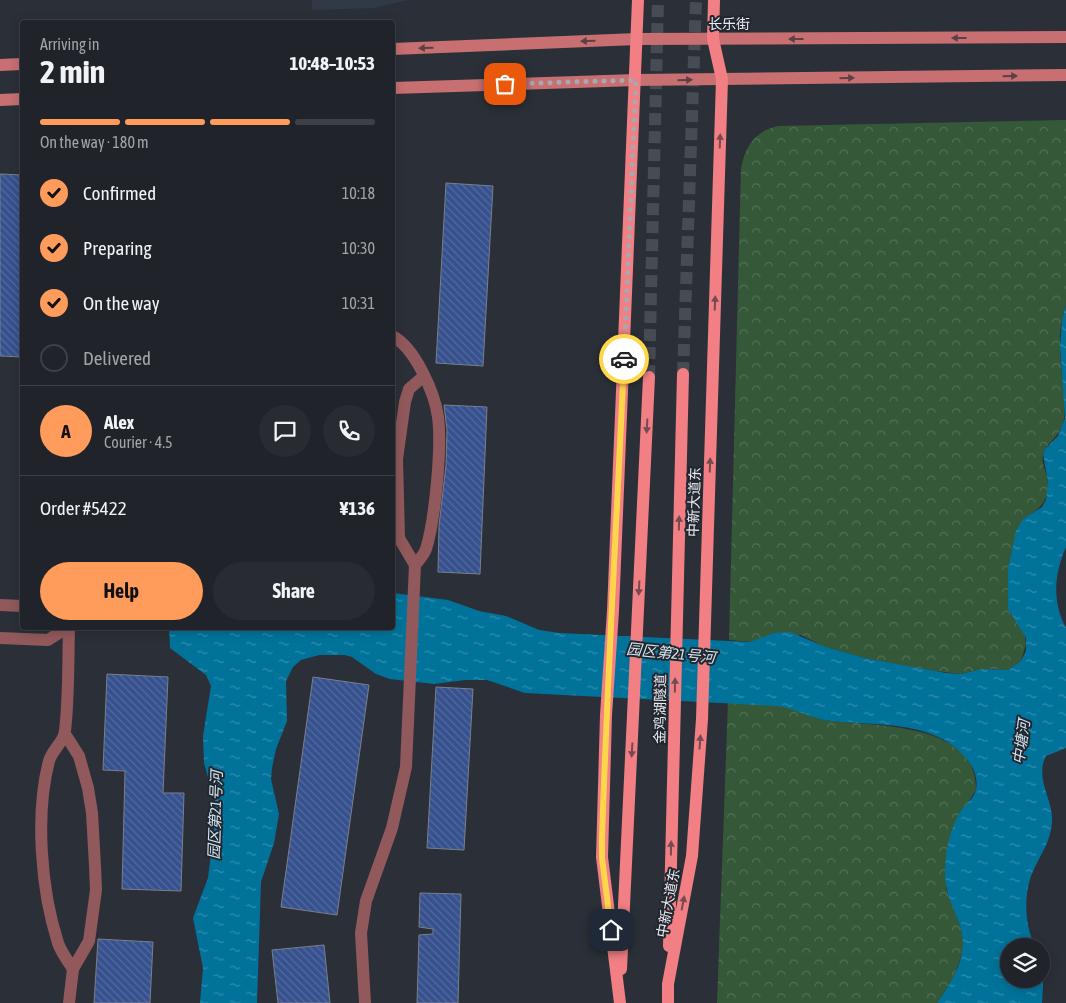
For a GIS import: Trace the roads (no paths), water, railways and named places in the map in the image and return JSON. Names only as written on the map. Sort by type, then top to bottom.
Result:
[{"type":"main road","points":[[620,1003],[602,858],[606,715],[613,611],[638,0]]},
{"type":"main road","points":[[637,39],[645,0]]},
{"type":"main road","name":"中新大道东","points":[[668,1003],[668,984],[692,856],[702,719],[722,79],[713,39],[714,0]]},
{"type":"main road","name":"长乐街","points":[[395,49],[637,39],[1063,38]]},
{"type":"main road","points":[[0,65],[20,64]]},
{"type":"main road","points":[[395,88],[636,80],[1063,75]]},
{"type":"main road","points":[[0,100],[20,99]]},
{"type":"main road","name":"金鸡湖隧道","points":[[668,984],[682,374]]},
{"type":"main road","name":"金鸡湖隧道","points":[[620,1003],[649,377]]},
{"type":"street","points":[[395,339],[407,349],[424,376],[434,399],[438,418],[438,452],[431,525],[426,552],[415,565]]},
{"type":"street","points":[[365,1003],[361,933],[366,901],[392,828],[406,767],[415,565],[399,538],[397,459],[405,402],[409,389],[424,376]]},
{"type":"street","points":[[0,605],[20,606]]},
{"type":"street","points":[[0,638],[48,640],[65,630]]},
{"type":"street","points":[[68,630],[65,734],[49,758],[45,784],[43,867],[58,944],[73,969]]},
{"type":"street","points":[[65,734],[79,756],[88,788],[92,814],[96,890],[89,941],[73,969],[69,1003]]},
{"type":"water","points":[[1066,304],[1066,547],[1059,567],[1056,588],[1058,608],[1066,628],[1066,748],[1046,756],[1043,765],[1043,781],[1052,814],[1052,823],[1048,841],[1030,878],[1028,888],[1026,908],[1031,938],[1000,938],[1000,988],[1043,988],[1042,1003],[937,1003],[955,974],[962,953],[963,943],[962,932],[946,886],[945,865],[947,848],[958,815],[974,795],[977,783],[969,762],[956,748],[939,737],[921,731],[882,724],[824,720],[778,706],[525,693],[487,680],[465,680],[434,684],[390,679],[376,674],[352,657],[345,655],[319,655],[301,660],[293,667],[286,681],[287,721],[276,749],[271,779],[279,814],[274,843],[261,882],[257,1003],[200,1003],[203,968],[193,918],[208,878],[215,821],[215,801],[204,763],[203,736],[211,686],[206,675],[170,648],[169,630],[395,630],[395,593],[448,600],[479,611],[506,616],[539,630],[559,633],[750,642],[774,633],[790,632],[823,646],[864,658],[946,673],[961,674],[982,669],[1008,670],[1021,661],[1026,651],[1026,638],[1008,609],[1008,569],[1016,531],[1023,519],[1042,507],[1046,500],[1048,482],[1043,454],[1045,449],[1058,436],[1065,418],[1060,347],[1062,320]]},
{"type":"tunnel","points":[[649,377],[658,0]]},
{"type":"tunnel","points":[[683,374],[696,0]]},
{"type":"water label","name":"园区第21号河","points":[[671,653]]},
{"type":"water label","name":"中塘河","points":[[1021,742]]},
{"type":"water label","name":"园区第21号河","points":[[215,815]]}]
